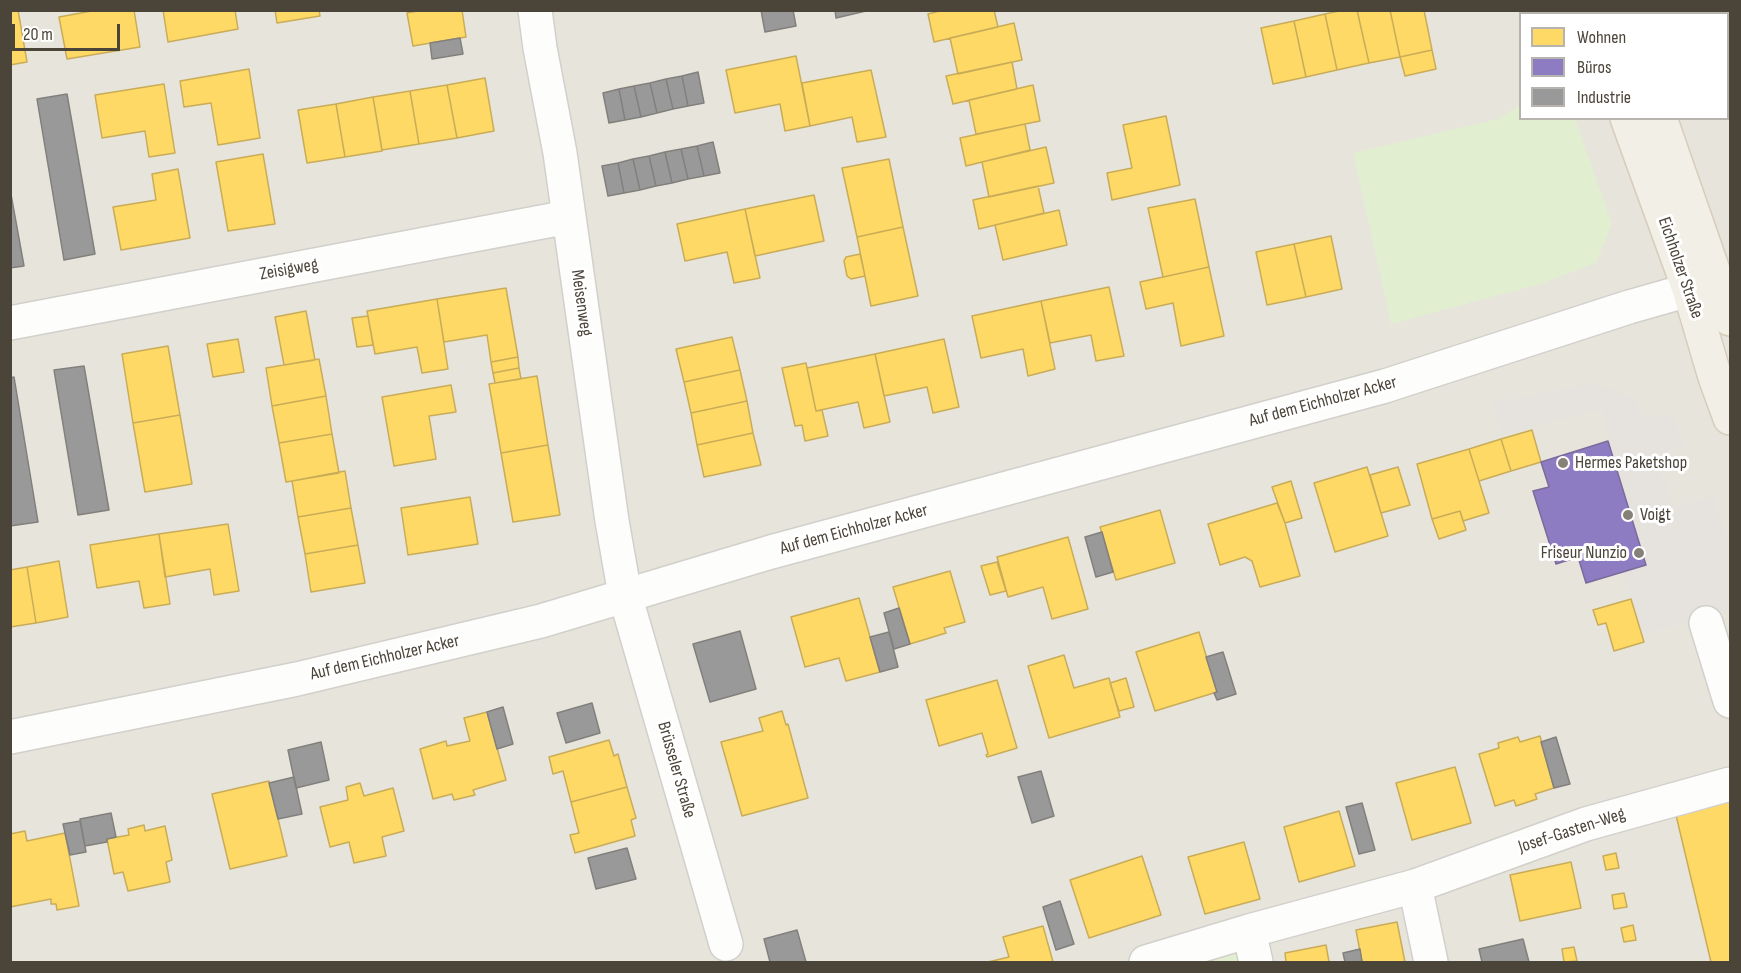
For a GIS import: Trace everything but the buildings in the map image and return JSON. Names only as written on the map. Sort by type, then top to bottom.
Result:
[{"type":"main road","name":"Eichholzer Straße","points":[[1628,120],[1731,319]]},
{"type":"main road","name":"Eichholzer Straße","points":[[1661,120],[1712,283],[1715,377],[1731,418]]},
{"type":"street","name":"Meisenweg","points":[[535,10],[560,153],[612,521],[625,595]]},
{"type":"street","name":"Zeisigweg","points":[[10,323],[568,218]]},
{"type":"street","name":"Auf dem Eichholzer Acker","points":[[10,737],[297,679],[541,621],[771,552],[1385,386],[1629,307],[1712,283]]},
{"type":"street","name":"Brüsseler Straße","points":[[625,595],[726,944]]},
{"type":"street","points":[[1706,623],[1731,701]]},
{"type":"street","name":"Josef-Gasten-Weg","points":[[1146,963],[1249,931],[1415,886],[1586,824],[1731,783]]},
{"type":"street","points":[[1415,886],[1431,963]]},
{"type":"street","points":[[1249,931],[1256,963]]},
{"type":"shaded area","points":[[11,11],[1730,11],[1730,962],[11,962]]},
{"type":"shaded area","points":[[1594,383],[1636,398],[1643,417],[1672,415],[1685,445],[1654,456],[1675,508],[1713,496],[1730,545],[1730,609],[1642,635],[1623,573],[1647,565],[1601,409],[1502,435],[1492,403]]},
{"type":"green space","points":[[1519,106],[1519,120],[1575,120],[1612,224],[1596,263],[1540,284],[1391,324],[1353,153],[1498,119]]},
{"type":"green space","points":[[1242,952],[1244,962],[1205,962]]},
{"type":"place","name":"Hermes Paketshop","points":[[1563,463]]},
{"type":"place","name":"Voigt","points":[[1628,515]]},
{"type":"place","name":"Friseur Nunzio","points":[[1639,553]]}]
